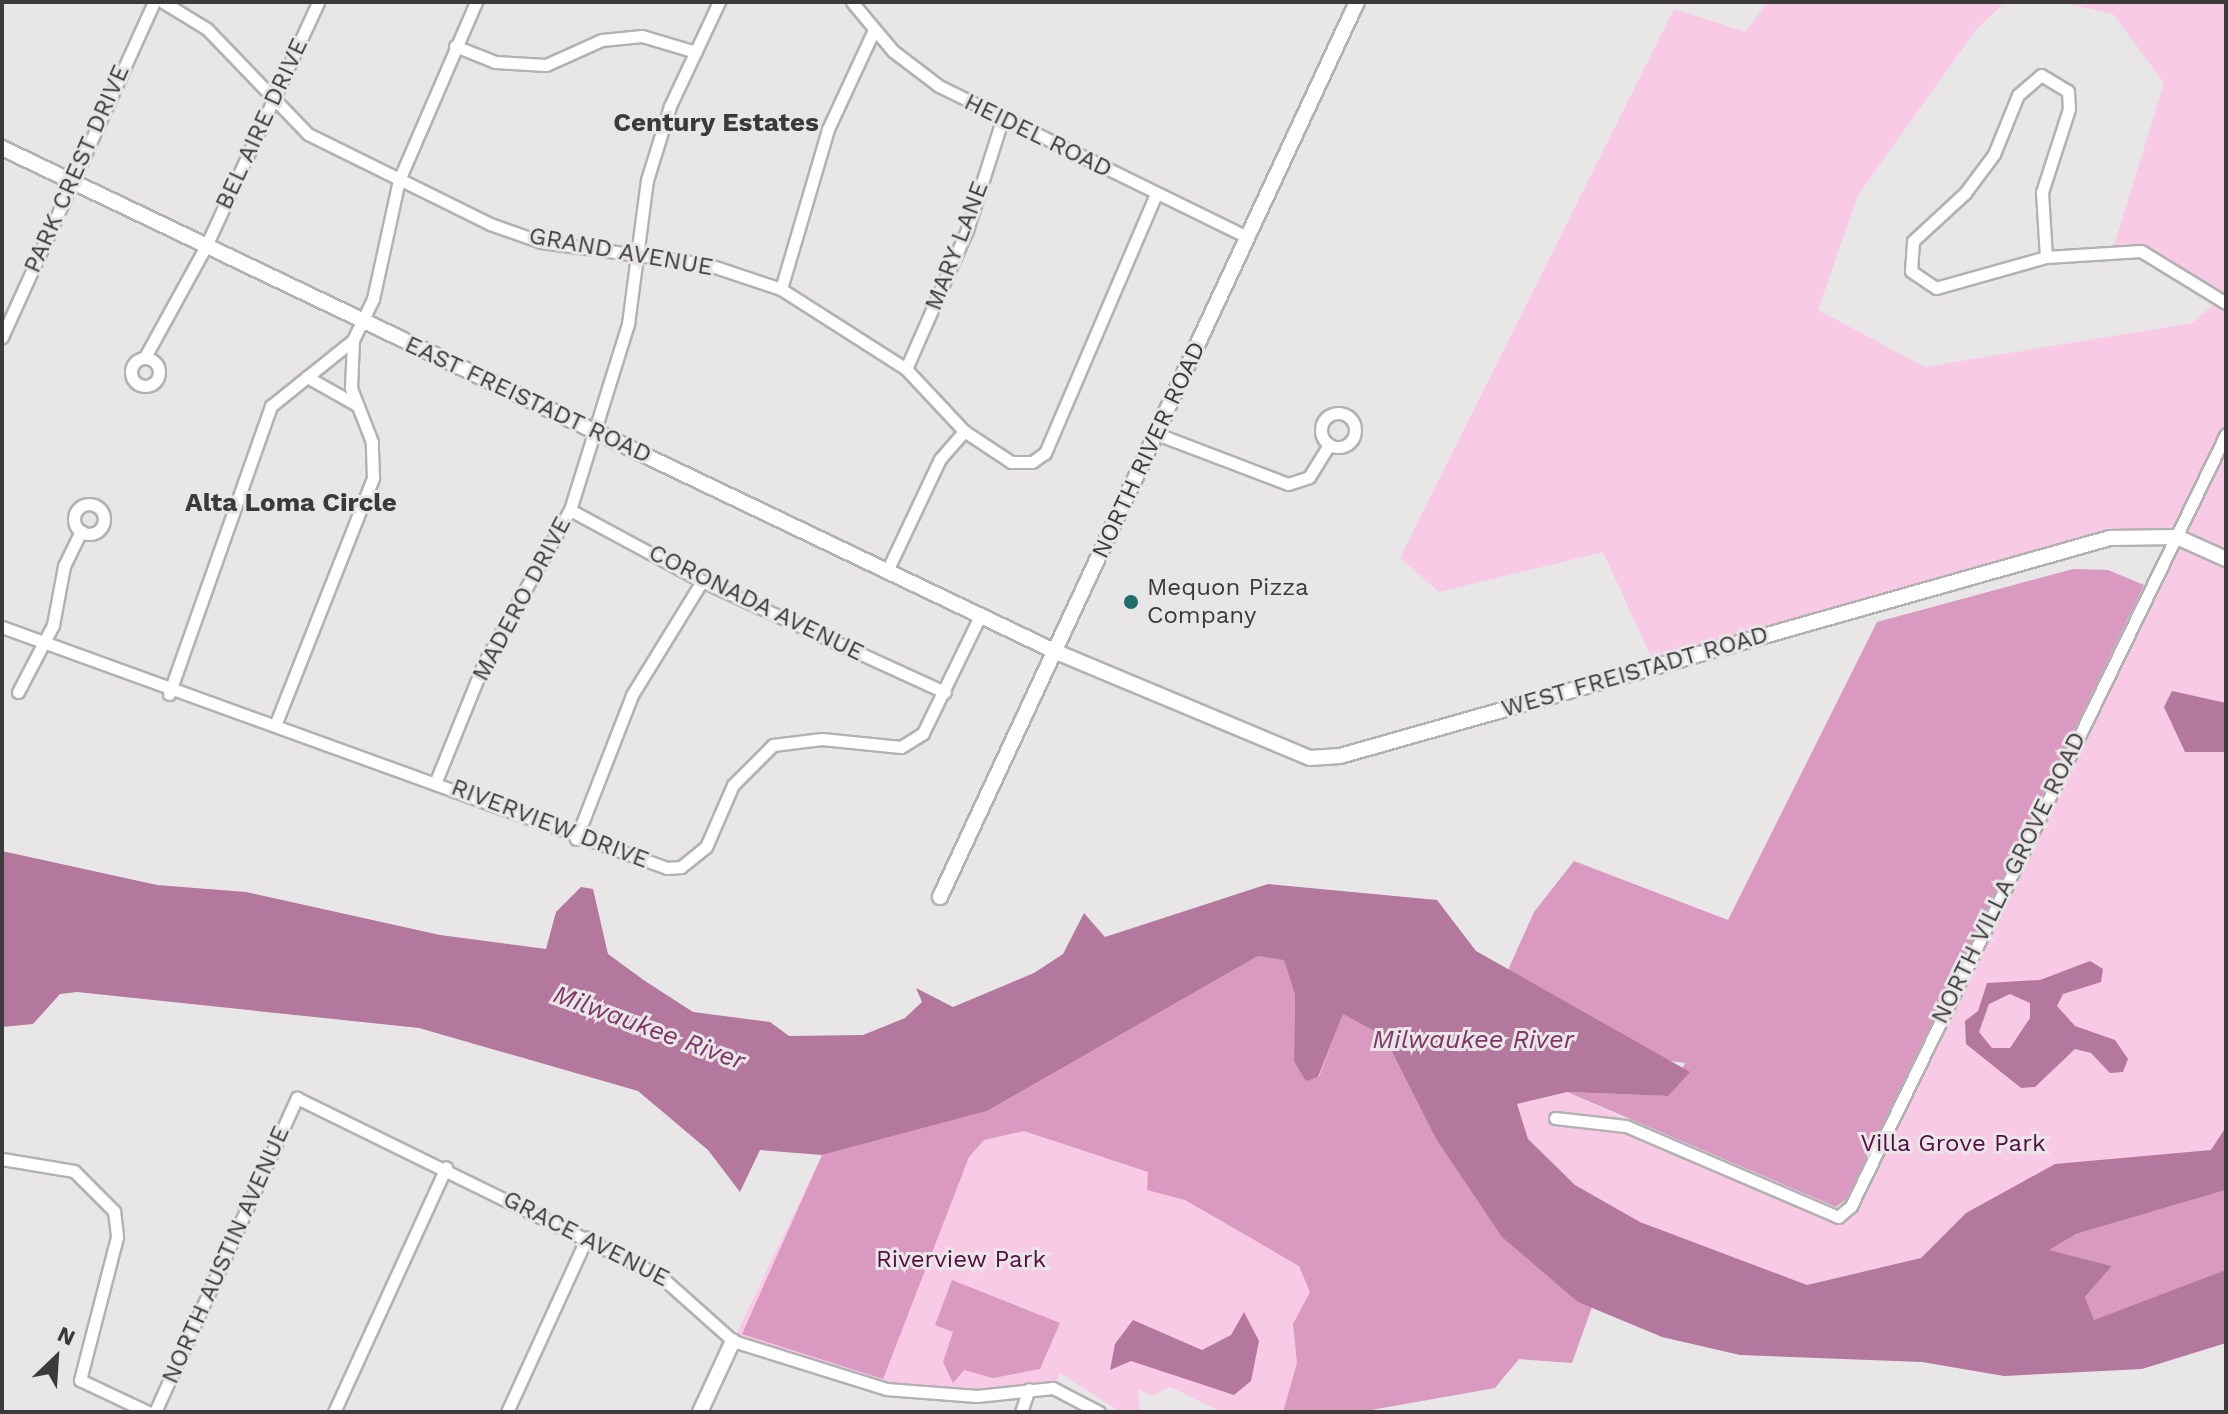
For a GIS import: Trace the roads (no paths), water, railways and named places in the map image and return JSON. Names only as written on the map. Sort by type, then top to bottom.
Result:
[{"type":"street","name":"PARK CREST DRIVE","points":[[2,337],[70,181],[154,2]]},
{"type":"street","name":"GRAND AVENUE","points":[[163,2],[231,50],[270,102],[308,134],[399,180],[541,242],[706,264],[781,289],[906,369],[964,431],[1011,462],[1032,462],[1045,453],[1156,194]]},
{"type":"street","name":"BEL AIRE DRIVE","points":[[145,357],[206,246],[318,2]]},
{"type":"street","points":[[169,694],[260,429],[271,406],[353,340],[362,321],[399,180],[476,2]]},
{"type":"street","name":"MADERO DRIVE","points":[[436,781],[484,663],[570,510],[592,429],[618,366],[647,180],[696,52],[719,2]]},
{"type":"street","name":"HEIDEL ROAD","points":[[852,2],[874,30],[924,77],[1002,120],[1247,237]]},
{"type":"street","name":"NORTH RIVER ROAD","points":[[940,897],[1357,2]]},
{"type":"street","points":[[781,289],[828,129],[874,30]]},
{"type":"street","points":[[455,46],[495,62],[546,65],[602,40],[642,36],[696,52]]},
{"type":"street","points":[[2046,257],[2042,192],[2069,109],[2068,91],[2041,75],[2018,95],[1994,154],[1965,193],[1908,255],[1911,271],[1936,288],[2046,257],[2141,251],[2226,303]]},
{"type":"street","name":"MARY LANE","points":[[906,369],[967,230],[1002,120]]},
{"type":"street","name":"EAST FREISTADT ROAD","points":[[2,148],[1054,651]]},
{"type":"street","points":[[276,723],[373,478],[372,442],[357,407],[353,340]]},
{"type":"street","points":[[307,377],[357,407]]},
{"type":"street","points":[[887,571],[940,459],[964,431]]},
{"type":"street","points":[[1157,434],[1288,484],[1309,477],[1329,445]]},
{"type":"street","name":"NORTH VILLA GROVE ROAD","points":[[1555,1118],[1626,1126],[1838,1217],[1851,1206],[2226,434]]},
{"type":"street","name":"CORONADA AVENUE","points":[[570,510],[702,581],[945,692]]},
{"type":"street","points":[[18,692],[44,648],[64,566],[81,531]]},
{"type":"street","name":"WEST FREISTADT ROAD","points":[[1054,651],[1263,743],[1310,758],[1340,756],[2110,538],[2177,537],[2226,559]]},
{"type":"street","points":[[576,839],[632,695],[702,581]]},
{"type":"street","name":"RIVERVIEW DRIVE","points":[[2,627],[44,648],[169,694],[276,723],[436,781],[576,839],[681,867],[706,847],[733,785],[761,752],[800,739],[901,747],[923,733],[980,616]]},
{"type":"street","name":"GRACE AVENUE","points":[[297,1098],[587,1237],[683,1290],[733,1341],[927,1396],[1053,1388],[1099,1412]]},
{"type":"street","name":"NORTH AUSTIN AVENUE","points":[[155,1412],[297,1098]]},
{"type":"street","points":[[2,1159],[74,1171],[114,1211],[117,1237],[80,1380],[148,1412]]},
{"type":"street","points":[[334,1412],[446,1167]]},
{"type":"street","points":[[507,1412],[587,1237]]},
{"type":"street","points":[[700,1412],[733,1341]]},
{"type":"street","points":[[1021,1412],[1029,1389]]},
{"type":"water","points":[[2172,691],[2226,703],[2226,752],[2185,752],[2164,707]]},
{"type":"water","name":"Milwaukee River","points":[[2,851],[157,885],[246,892],[440,935],[546,949],[556,912],[581,887],[593,889],[608,954],[693,1012],[770,1022],[789,1036],[863,1035],[905,1018],[922,1002],[916,988],[953,1007],[1034,973],[1063,954],[1084,913],[1105,937],[1268,884],[1437,900],[1476,951],[1690,1072],[1668,1096],[1567,1092],[1517,1104],[1528,1139],[1575,1185],[1640,1222],[1807,1285],[1921,1258],[1966,1213],[2055,1164],[2211,1150],[2226,1127],[2226,1190],[2076,1234],[2049,1250],[2112,1266],[2085,1297],[2094,1320],[2226,1270],[2226,1343],[2142,1369],[2004,1376],[1922,1362],[1740,1355],[1662,1337],[1578,1302],[1501,1236],[1436,1139],[1384,1036],[1343,1014],[1318,1077],[1306,1081],[1294,1061],[1295,995],[1284,960],[1258,956],[987,1111],[822,1155],[760,1150],[740,1192],[708,1150],[638,1091],[419,1028],[77,992],[60,994],[33,1024],[2,1027]]},
{"type":"water","points":[[2090,961],[2103,969],[2101,982],[2063,994],[2057,1006],[2075,1026],[2115,1040],[2128,1059],[2123,1072],[2110,1073],[2091,1053],[2075,1049],[2035,1087],[2021,1088],[1966,1044],[1965,1021],[1978,1011],[1987,983],[2040,980]],"holes":[[[2010,994],[2030,1003],[2030,1018],[2010,1048],[1992,1048],[1979,1032],[1989,1004]]]},
{"type":"water","points":[[1244,1312],[1259,1341],[1251,1381],[1234,1395],[1131,1361],[1110,1370],[1115,1344],[1133,1320],[1202,1350],[1231,1335]]},
{"type":"place","name":"Mequon Pizza Company","points":[[1131,602]]},
{"type":"district","name":"Century Estates","points":[[716,123]]},
{"type":"district","name":"Alta Loma Circle","points":[[291,503]]},
{"type":"park label","name":"Villa Grove Park","points":[[1953,1144]]},
{"type":"park label","name":"Riverview Park","points":[[961,1260]]}]
